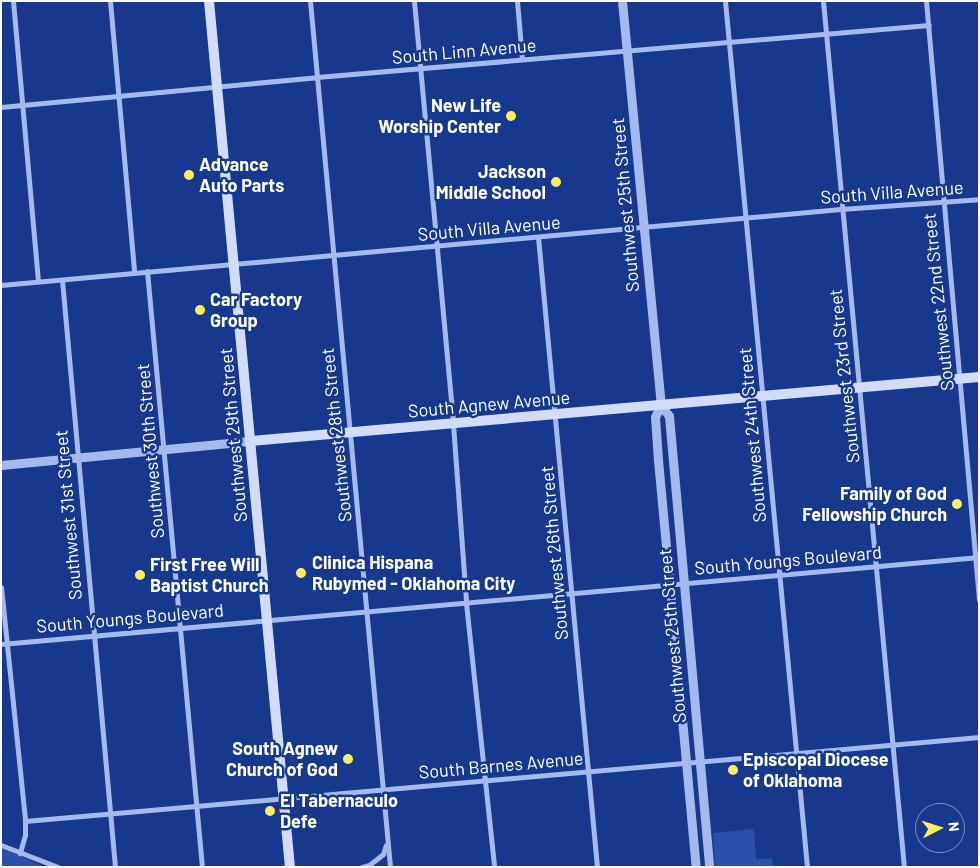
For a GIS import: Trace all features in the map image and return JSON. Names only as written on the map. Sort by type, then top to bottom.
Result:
[{"type":"main road","name":"Southwest 29th Street","points":[[209,1],[290,867]]},
{"type":"main road","name":"South Agnew Avenue","points":[[250,441],[979,378]]},
{"type":"street","points":[[13,1],[38,281]]},
{"type":"street","points":[[110,1],[134,272]]},
{"type":"street","name":"Southwest 28th Street","points":[[310,1],[390,867]]},
{"type":"street","points":[[414,1],[453,424],[466,603],[494,867]]},
{"type":"street","points":[[517,1],[522,59]]},
{"type":"street","name":"Southwest 25th Street","points":[[622,1],[661,405],[668,416],[709,867]]},
{"type":"street","name":"Southwest 24th Street","points":[[725,1],[744,218],[763,397],[807,867]]},
{"type":"street","name":"Southwest 23rd Street","points":[[823,1],[904,867]]},
{"type":"street","name":"Southwest 22nd Street","points":[[926,1],[942,202],[977,557],[979,600]]},
{"type":"street","name":"South Linn Avenue","points":[[1,106],[522,59],[929,25]]},
{"type":"street","name":"South Villa Avenue","points":[[1,285],[644,229],[841,209],[979,199]]},
{"type":"street","name":"Southwest 26th Street","points":[[538,237],[597,867]]},
{"type":"street","name":"Southwest 30th Street","points":[[147,271],[202,867]]},
{"type":"street","name":"Southwest 31st Street","points":[[62,280],[92,635],[115,867]]},
{"type":"street","name":"Southwest 25th Street","points":[[661,405],[655,417],[696,867]]},
{"type":"street","name":"South Agnew Avenue","points":[[1,465],[250,441]]},
{"type":"street","name":"South Youngs Boulevard","points":[[4,644],[367,610],[466,603],[977,557]]},
{"type":"street","points":[[1,587],[4,644],[25,821],[25,834],[20,853]]},
{"type":"street","name":"South Barnes Avenue","points":[[25,821],[979,737]]},
{"type":"street","points":[[362,867],[369,865],[383,854],[387,842]]},
{"type":"street","points":[[1,845],[58,867]]},
{"type":"shaded area","points":[[754,829],[756,859],[772,858],[773,867],[715,867],[713,833]]},
{"type":"shaded area","points":[[1,848],[36,863],[44,867],[1,867]]},
{"type":"place","name":"New Life Worship Center","points":[[511,116]]},
{"type":"place","name":"Advance Auto Parts","points":[[189,175]]},
{"type":"place","name":"Jackson Middle School","points":[[556,182]]},
{"type":"place","name":"Car Factory Group","points":[[200,310]]},
{"type":"place","name":"Family of God Fellowship Church","points":[[957,504]]},
{"type":"place","name":"Clinica Hispana Rubymed - Oklahoma City","points":[[301,573]]},
{"type":"place","name":"First Free Will Baptist Church","points":[[140,575]]},
{"type":"place","name":"South Agnew Church of God","points":[[348,759]]},
{"type":"place","name":"Episcopal Diocese of Oklahoma","points":[[733,770]]},
{"type":"place","name":"El Tabernaculo Defe","points":[[270,811]]}]
